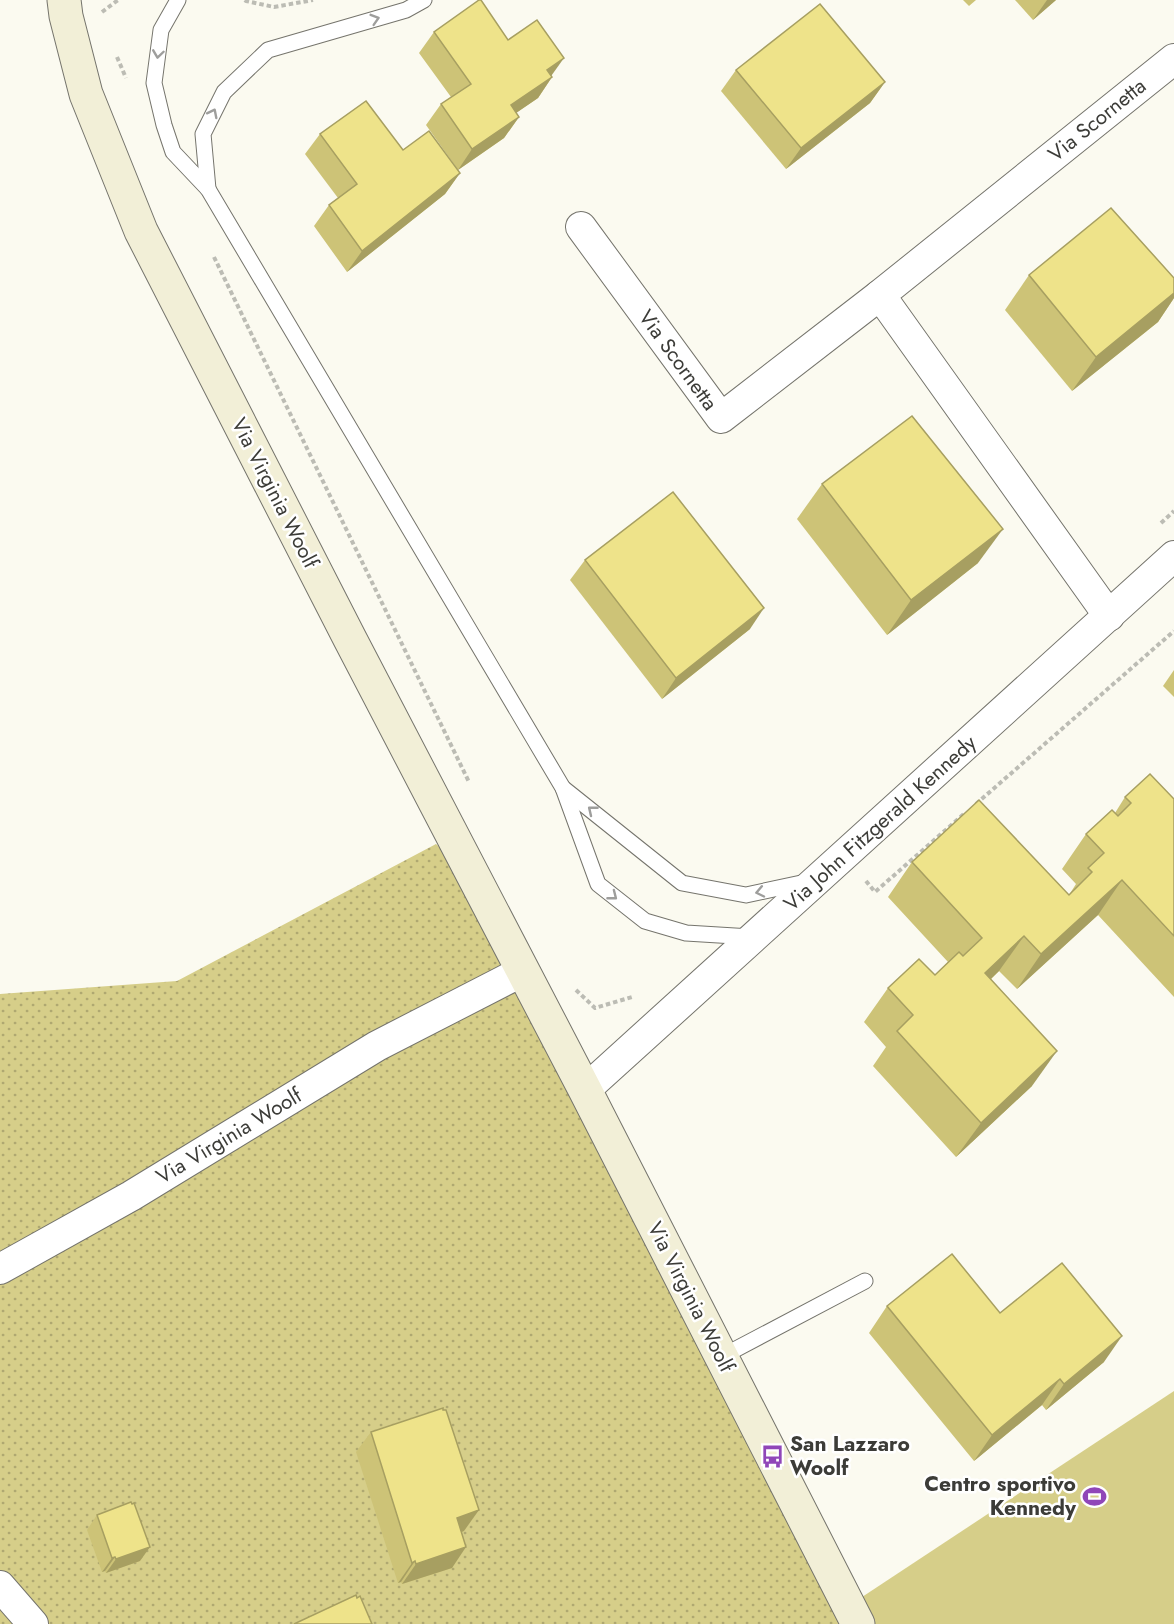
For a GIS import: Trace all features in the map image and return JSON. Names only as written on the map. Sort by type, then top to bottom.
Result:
[{"type":"street","name":"Via Virginia Woolf","points":[[64,0],[86,94],[141,231],[858,1624]]},
{"type":"street","name":"Via Scornetta","points":[[581,227],[720,418],[880,294],[1174,59]]},
{"type":"street","points":[[880,294],[1109,616]]},
{"type":"street","name":"Via John Fitzgerald Kennedy","points":[[585,1090],[1174,556]]},
{"type":"street","name":"Via Virginia Woolf","points":[[0,1269],[131,1196],[377,1046],[523,971]]},
{"type":"street","points":[[0,1586],[33,1624]]},
{"type":"lane","points":[[178,0],[161,30],[154,82],[173,152],[208,189],[563,788],[598,884],[645,921],[686,933],[754,937]]},
{"type":"lane","points":[[208,189],[203,134],[224,92],[268,51],[406,9],[424,0]]},
{"type":"lane","points":[[563,788],[682,883],[746,895],[817,880]]},
{"type":"lane","points":[[721,1356],[865,1281]]},
{"type":"path","points":[[245,0],[274,7],[313,0]]},
{"type":"path","points":[[112,49],[128,81]]},
{"type":"path","points":[[212,253],[473,791]]},
{"type":"shaded area","points":[[436,844],[488,889],[857,1624],[0,1624],[0,994],[177,981]]},
{"type":"shaded area","name":"Centro sportivo Kennedy","points":[[1174,1391],[1174,1624],[857,1624],[856,1601]]},
{"type":"building","points":[[479,0],[508,40],[537,20],[564,58],[547,70],[552,77],[511,105],[519,117],[472,149],[441,104],[471,84],[434,32]]},
{"type":"building","points":[[820,4],[885,82],[801,148],[736,70]]},
{"type":"building","points":[[366,101],[403,150],[429,131],[460,173],[362,251],[329,205],[357,184],[320,134]]},
{"type":"building","points":[[1111,208],[1174,278],[1174,293],[1096,357],[1029,275]]},
{"type":"building","points":[[912,416],[1003,529],[911,600],[822,484]]},
{"type":"building","points":[[673,492],[764,608],[676,678],[585,560]]},
{"type":"building","points":[[1150,774],[1174,799],[1174,936],[1122,880],[1041,954],[1024,936],[985,973],[1057,1051],[981,1123],[897,1031],[913,1015],[888,988],[919,959],[935,975],[959,952],[963,956],[982,938],[912,862],[979,800],[1069,895],[1092,872],[1088,868],[1104,853],[1086,834],[1112,810],[1118,816],[1131,803],[1125,797]]},
{"type":"building","points":[[952,1254],[1000,1313],[1062,1263],[1122,1336],[1064,1384],[1060,1379],[992,1435],[887,1306]]},
{"type":"building","points":[[443,1408],[446,1410],[479,1510],[457,1518],[466,1547],[416,1564],[415,1561],[412,1563],[371,1432]]},
{"type":"building","points":[[131,1502],[134,1503],[150,1547],[116,1559],[112,1558],[97,1515]]},
{"type":"building","points":[[356,1595],[357,1598],[360,1596],[372,1624],[294,1624]]},
{"type":"place","name":"San Lazzaro Woolf","points":[[772,1456]]},
{"type":"place","name":"Centro sportivo Kennedy","points":[[1094,1496]]}]
